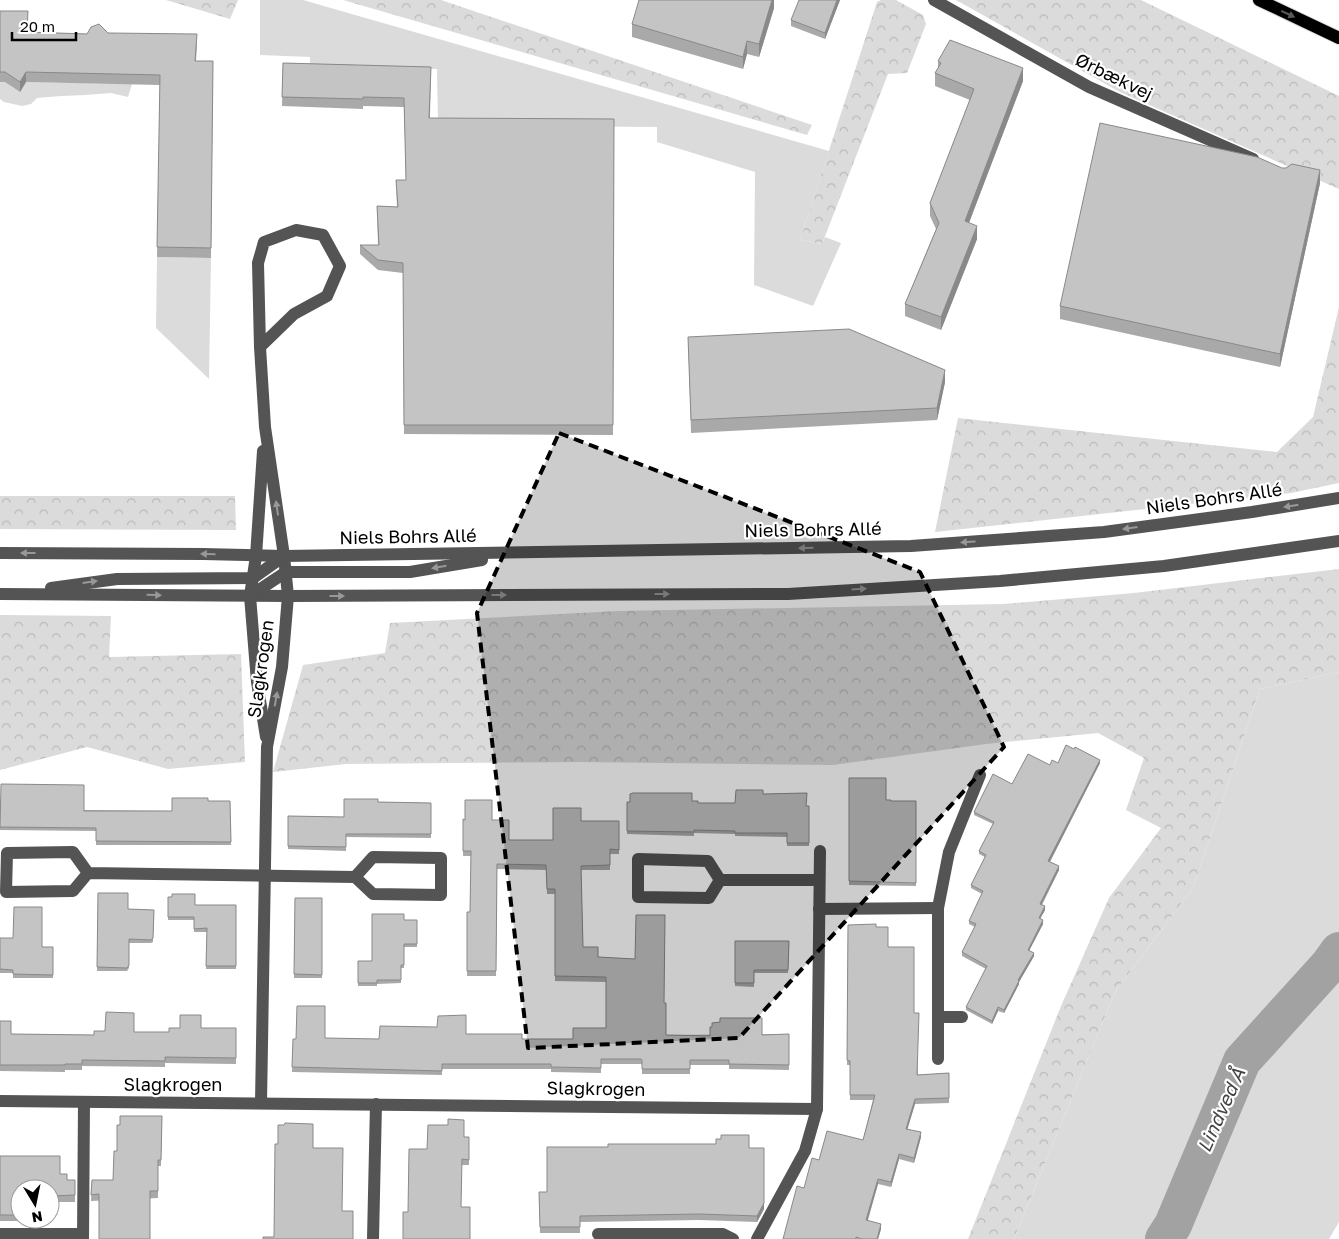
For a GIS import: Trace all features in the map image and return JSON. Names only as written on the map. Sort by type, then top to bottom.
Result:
[{"type":"main road","points":[[1258,0],[1339,38]]},
{"type":"street","name":"Ørbækvej","points":[[934,0],[1089,87],[1267,166]]},
{"type":"street","points":[[260,347],[294,314],[327,296],[340,266],[323,235],[296,230],[264,242],[258,263],[260,347],[265,427],[288,596]]},
{"type":"street","points":[[250,596],[256,556],[265,427]]},
{"type":"street","name":"Niels Bohrs Allé","points":[[0,553],[284,556],[911,546],[1104,532],[1339,498]]},
{"type":"street","points":[[3,594],[288,596],[788,594],[1000,581],[1164,566],[1339,541]]},
{"type":"street","points":[[250,596],[286,572],[410,572],[521,553]]},
{"type":"street","points":[[3,594],[117,579],[253,578],[284,556]]},
{"type":"street","name":"Slagkrogen","points":[[250,596],[257,682],[267,747]]},
{"type":"street","name":"Slagkrogen","points":[[261,1103],[267,747],[282,667],[288,596]]},
{"type":"street","points":[[938,1059],[938,908],[949,852],[980,775]]},
{"type":"street","points":[[757,1239],[805,1151],[817,1109],[820,851]]},
{"type":"street","points":[[73,852],[88,873],[73,891],[6,892],[7,853],[73,852]]},
{"type":"street","points":[[88,873],[355,876],[373,894],[441,895],[441,858],[373,857],[355,876]]},
{"type":"street","points":[[638,859],[708,861],[720,880],[709,898],[638,897],[638,859]]},
{"type":"street","points":[[720,880],[819,880]]},
{"type":"street","points":[[818,908],[938,908]]},
{"type":"street","points":[[938,1017],[962,1017]]},
{"type":"street","name":"Slagkrogen","points":[[0,1101],[817,1109]]},
{"type":"street","points":[[0,1234],[84,1237],[84,1102]]},
{"type":"street","points":[[372,1239],[376,1104]]},
{"type":"street","points":[[598,1234],[723,1234],[733,1239]]},
{"type":"highlighted area","points":[[559,433],[920,572],[1004,747],[739,1038],[528,1048],[477,613]]},
{"type":"green space","points":[[166,0],[238,0],[230,19]]},
{"type":"green space","points":[[260,0],[303,0],[829,151],[800,240],[822,244],[825,237],[841,243],[813,306],[754,285],[755,172],[657,142],[657,127],[438,125],[437,69],[310,68],[310,57],[260,55]]},
{"type":"green space","points":[[343,0],[441,0],[812,125],[807,135]]},
{"type":"green space","points":[[881,0],[896,0],[923,15],[926,24],[907,73],[888,74],[822,244],[800,240],[877,2]]},
{"type":"green space","points":[[956,0],[1141,0],[1339,96],[1339,189],[1120,92]]},
{"type":"green space","points":[[0,82],[10,82],[12,87],[18,90],[26,82],[132,84],[128,97],[111,93],[37,98],[31,104],[22,106],[4,102],[0,99]]},
{"type":"green space","points":[[157,257],[211,258],[209,379],[156,328]]},
{"type":"green space","points":[[1339,307],[1339,483],[1291,493],[935,532],[958,418],[1277,452],[1313,417]]},
{"type":"green space","points":[[0,496],[235,496],[236,530],[0,529]]},
{"type":"green space","points":[[1339,569],[1339,672],[1260,689],[1193,888],[1115,992],[1014,1239],[968,1239],[1061,1006],[1109,898],[1161,828],[1126,810],[1144,758],[1098,733],[986,744],[833,765],[581,762],[346,764],[273,772],[303,665],[385,653],[390,623],[618,611],[1003,604],[1134,593]]},
{"type":"green space","points":[[0,615],[111,616],[109,657],[241,654],[245,762],[168,769],[87,747],[0,770]]},
{"type":"green space","points":[[1339,672],[1339,1222],[1329,1239],[1014,1239],[1115,992],[1193,888],[1260,689]]},
{"type":"building","points":[[639,0],[772,0],[759,44],[747,41],[743,57],[632,24]]},
{"type":"building","points":[[799,0],[837,0],[825,33],[791,20]]},
{"type":"building","points":[[0,11],[28,11],[27,32],[87,34],[91,27],[99,24],[108,33],[197,34],[195,61],[213,61],[211,248],[157,247],[160,75],[26,72],[20,82],[5,72],[0,72]]},
{"type":"building","points":[[950,40],[1023,68],[965,221],[977,226],[941,317],[905,304],[939,223],[930,203],[974,89],[935,73],[941,63],[938,61]]},
{"type":"building","points":[[283,63],[431,67],[429,118],[614,119],[613,425],[404,425],[403,263],[378,260],[360,245],[379,245],[377,206],[398,207],[396,180],[406,180],[404,98],[282,97]]},
{"type":"building","points":[[1100,123],[1257,157],[1282,168],[1292,164],[1320,170],[1280,354],[1060,306]]},
{"type":"building","points":[[849,329],[945,370],[937,408],[691,420],[688,337]]},
{"type":"building","points":[[1066,745],[1074,749],[1075,747],[1100,760],[1048,861],[1059,866],[1040,904],[1045,906],[1039,918],[1043,920],[1028,950],[1034,953],[1018,980],[1004,1010],[998,1007],[992,1021],[966,1007],[987,966],[962,952],[976,924],[969,921],[983,891],[971,885],[986,855],[979,851],[994,822],[974,812],[993,774],[1012,784],[1028,754],[1050,765],[1052,760],[1058,763]]},
{"type":"building","points":[[849,778],[886,778],[886,800],[916,801],[916,883],[849,881]]},
{"type":"building","points":[[1,784],[84,785],[84,811],[172,811],[172,798],[208,798],[208,801],[230,801],[231,842],[96,841],[96,828],[0,827]]},
{"type":"building","points":[[736,790],[763,790],[763,794],[807,793],[806,806],[809,806],[809,843],[787,843],[787,833],[735,833],[735,831],[694,830],[694,832],[627,831],[627,802],[630,802],[630,794],[692,793],[692,801],[698,801],[698,803],[735,803]]},
{"type":"building","points":[[344,799],[378,799],[378,802],[431,803],[431,834],[346,834],[346,847],[288,846],[288,816],[344,817]]},
{"type":"building","points":[[465,800],[492,800],[492,820],[509,820],[509,840],[553,840],[553,808],[581,808],[581,821],[619,821],[619,850],[610,849],[610,865],[581,866],[583,947],[598,947],[598,957],[635,959],[636,915],[665,915],[664,1003],[666,1003],[666,1035],[710,1036],[712,1023],[720,1022],[720,1018],[762,1018],[762,1035],[789,1034],[789,1065],[729,1064],[729,1060],[690,1060],[690,1069],[642,1069],[641,1059],[601,1059],[601,1068],[551,1067],[551,1064],[442,1064],[442,1071],[292,1067],[293,1039],[296,1039],[297,1006],[325,1006],[325,1038],[379,1039],[380,1026],[437,1027],[438,1016],[466,1015],[466,1034],[522,1034],[522,1039],[573,1039],[573,1028],[606,1028],[606,977],[555,976],[555,889],[547,889],[546,865],[497,864],[496,971],[467,971],[467,912],[470,912],[471,851],[463,851]]},
{"type":"building","points":[[98,893],[128,893],[128,909],[154,910],[153,938],[151,940],[129,939],[129,965],[127,968],[97,967]]},
{"type":"building","points":[[172,894],[195,894],[195,905],[236,905],[236,966],[206,966],[207,928],[194,929],[194,917],[168,917],[168,897],[172,897]]},
{"type":"building","points":[[295,898],[322,898],[322,975],[294,974]]},
{"type":"building","points":[[14,907],[42,907],[42,947],[53,947],[53,975],[13,974],[13,970],[0,969],[0,938],[13,938]]},
{"type":"building","points":[[372,914],[404,914],[404,920],[417,920],[417,944],[404,944],[404,965],[401,965],[401,980],[377,980],[377,983],[358,983],[358,961],[372,961]]},
{"type":"building","points":[[876,924],[876,927],[888,927],[888,947],[914,947],[914,1013],[919,1013],[917,1075],[949,1073],[949,1098],[915,1099],[906,1129],[921,1132],[914,1158],[899,1154],[891,1182],[878,1179],[866,1220],[881,1224],[877,1239],[856,1237],[856,1239],[783,1239],[797,1186],[804,1188],[812,1158],[819,1160],[827,1131],[863,1140],[875,1095],[850,1095],[850,1061],[847,1060],[848,925]]},
{"type":"building","points":[[735,941],[789,941],[788,970],[754,970],[754,983],[735,983]]},
{"type":"building","points":[[106,1012],[134,1013],[134,1032],[169,1032],[169,1028],[180,1028],[180,1015],[201,1015],[201,1028],[236,1028],[236,1058],[165,1057],[165,1061],[82,1060],[82,1064],[0,1065],[0,1021],[11,1021],[11,1034],[94,1035],[94,1031],[105,1031]]},
{"type":"building","points":[[120,1116],[162,1116],[161,1160],[158,1160],[158,1191],[150,1191],[150,1239],[99,1239],[99,1194],[91,1195],[92,1180],[113,1180],[114,1151],[117,1151],[117,1125],[120,1125]]},
{"type":"building","points":[[448,1119],[464,1120],[464,1137],[469,1137],[469,1160],[462,1159],[461,1207],[470,1207],[470,1239],[403,1239],[403,1212],[408,1212],[409,1149],[427,1149],[428,1125],[448,1125]]},
{"type":"building","points":[[285,1123],[313,1124],[313,1148],[343,1148],[342,1211],[353,1211],[353,1239],[263,1239],[263,1237],[274,1237],[275,1144],[278,1144],[278,1125],[284,1125]]},
{"type":"building","points":[[721,1135],[749,1135],[749,1148],[764,1148],[764,1203],[757,1216],[699,1214],[580,1216],[580,1227],[540,1227],[539,1192],[547,1192],[547,1147],[608,1147],[608,1144],[716,1144],[716,1139],[721,1139]]},
{"type":"building","points":[[0,1156],[60,1156],[60,1174],[67,1174],[67,1180],[75,1180],[75,1195],[60,1196],[60,1179],[10,1179],[10,1215],[0,1215]]},
{"type":"waterway","name":"Lindved Å","points":[[1164,1239],[1173,1225],[1242,1061],[1329,965],[1339,951]]}]
